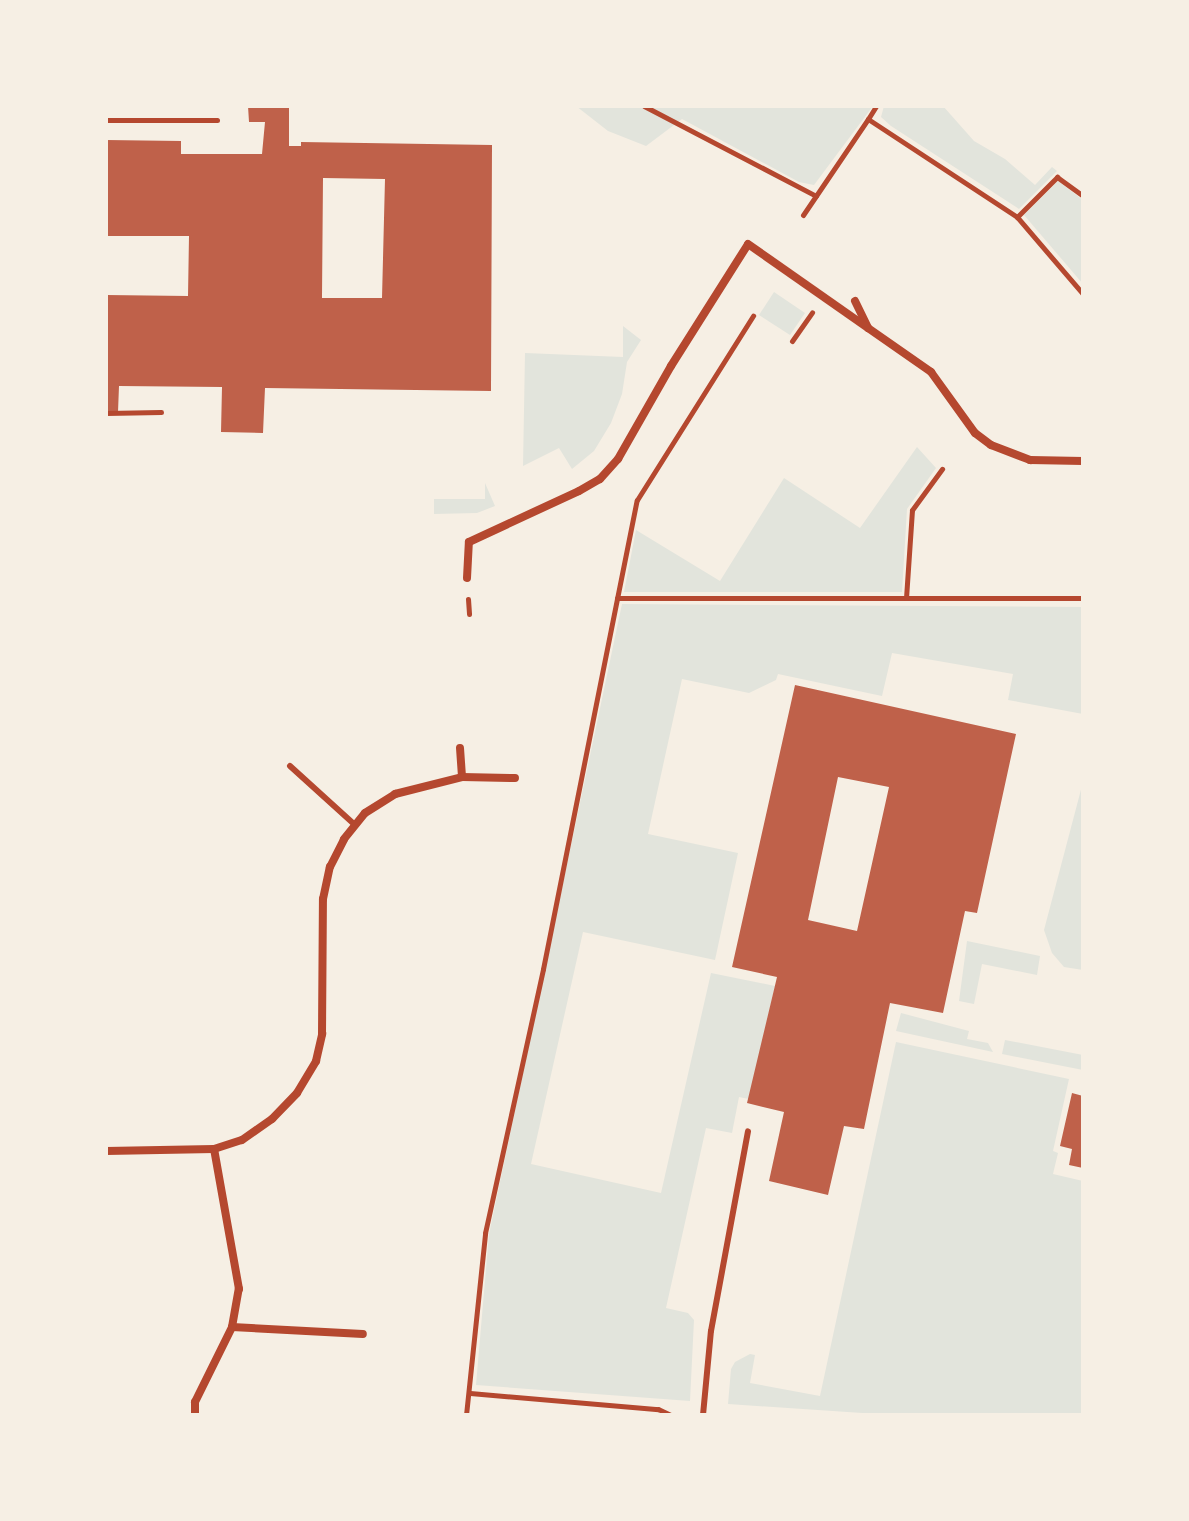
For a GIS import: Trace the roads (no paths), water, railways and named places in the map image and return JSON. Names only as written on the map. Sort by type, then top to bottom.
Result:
[{"type":"street","points":[[467,578],[469,542],[590,485],[618,459],[671,366],[748,244],[931,372],[975,433],[991,445],[1030,460],[1083,461]]},
{"type":"street","points":[[855,301],[868,328]]},
{"type":"street","points":[[460,748],[462,777]]},
{"type":"street","points":[[106,1151],[214,1149],[242,1140],[272,1119],[297,1093],[316,1061],[322,1034],[323,899],[330,867],[355,825],[365,813],[395,794],[462,777],[515,778]]},
{"type":"street","points":[[195,1415],[195,1402],[232,1327],[239,1289],[214,1149]]},
{"type":"street","points":[[232,1327],[363,1334]]},
{"type":"lane","points":[[290,766],[355,825]]},
{"type":"lane","points":[[703,1415],[711,1331],[748,1131]]}]
